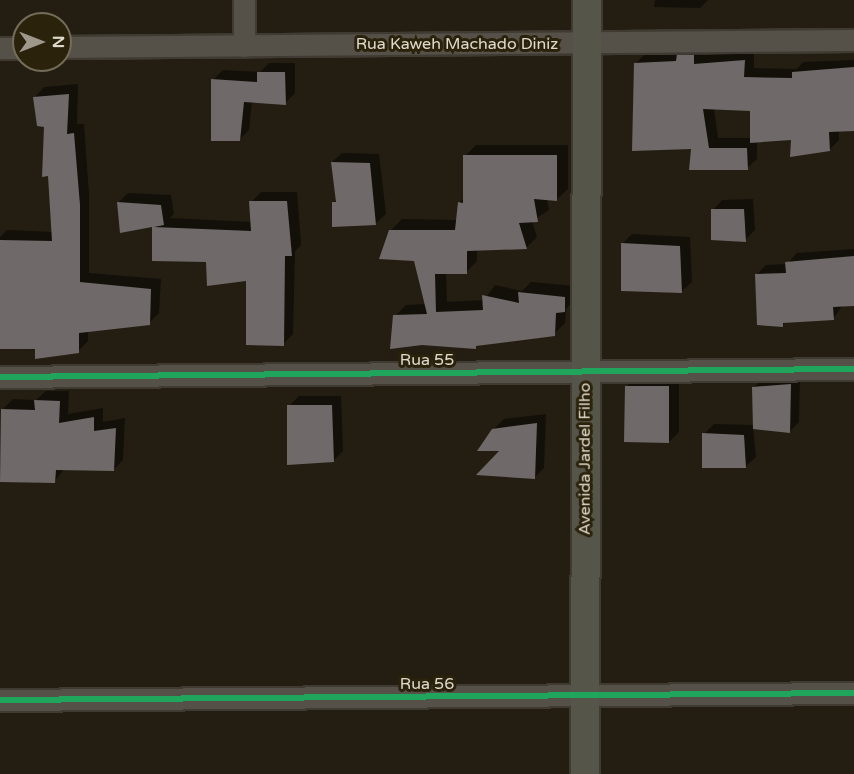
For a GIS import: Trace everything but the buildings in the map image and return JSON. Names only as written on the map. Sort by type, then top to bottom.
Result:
[{"type":"main road","name":"Avenida Jardel Filho","points":[[585,774],[587,0]]},
{"type":"street","points":[[244,0],[244,46]]},
{"type":"street","name":"Rua Kaweh Machado Diniz","points":[[72,47],[854,40]]},
{"type":"street","name":"Rua 55","points":[[0,377],[854,369]]},
{"type":"street","name":"Rua 56","points":[[0,700],[854,693]]},
{"type":"cycle path","points":[[0,377],[854,369]]},
{"type":"cycle path","points":[[0,700],[854,693]]}]
